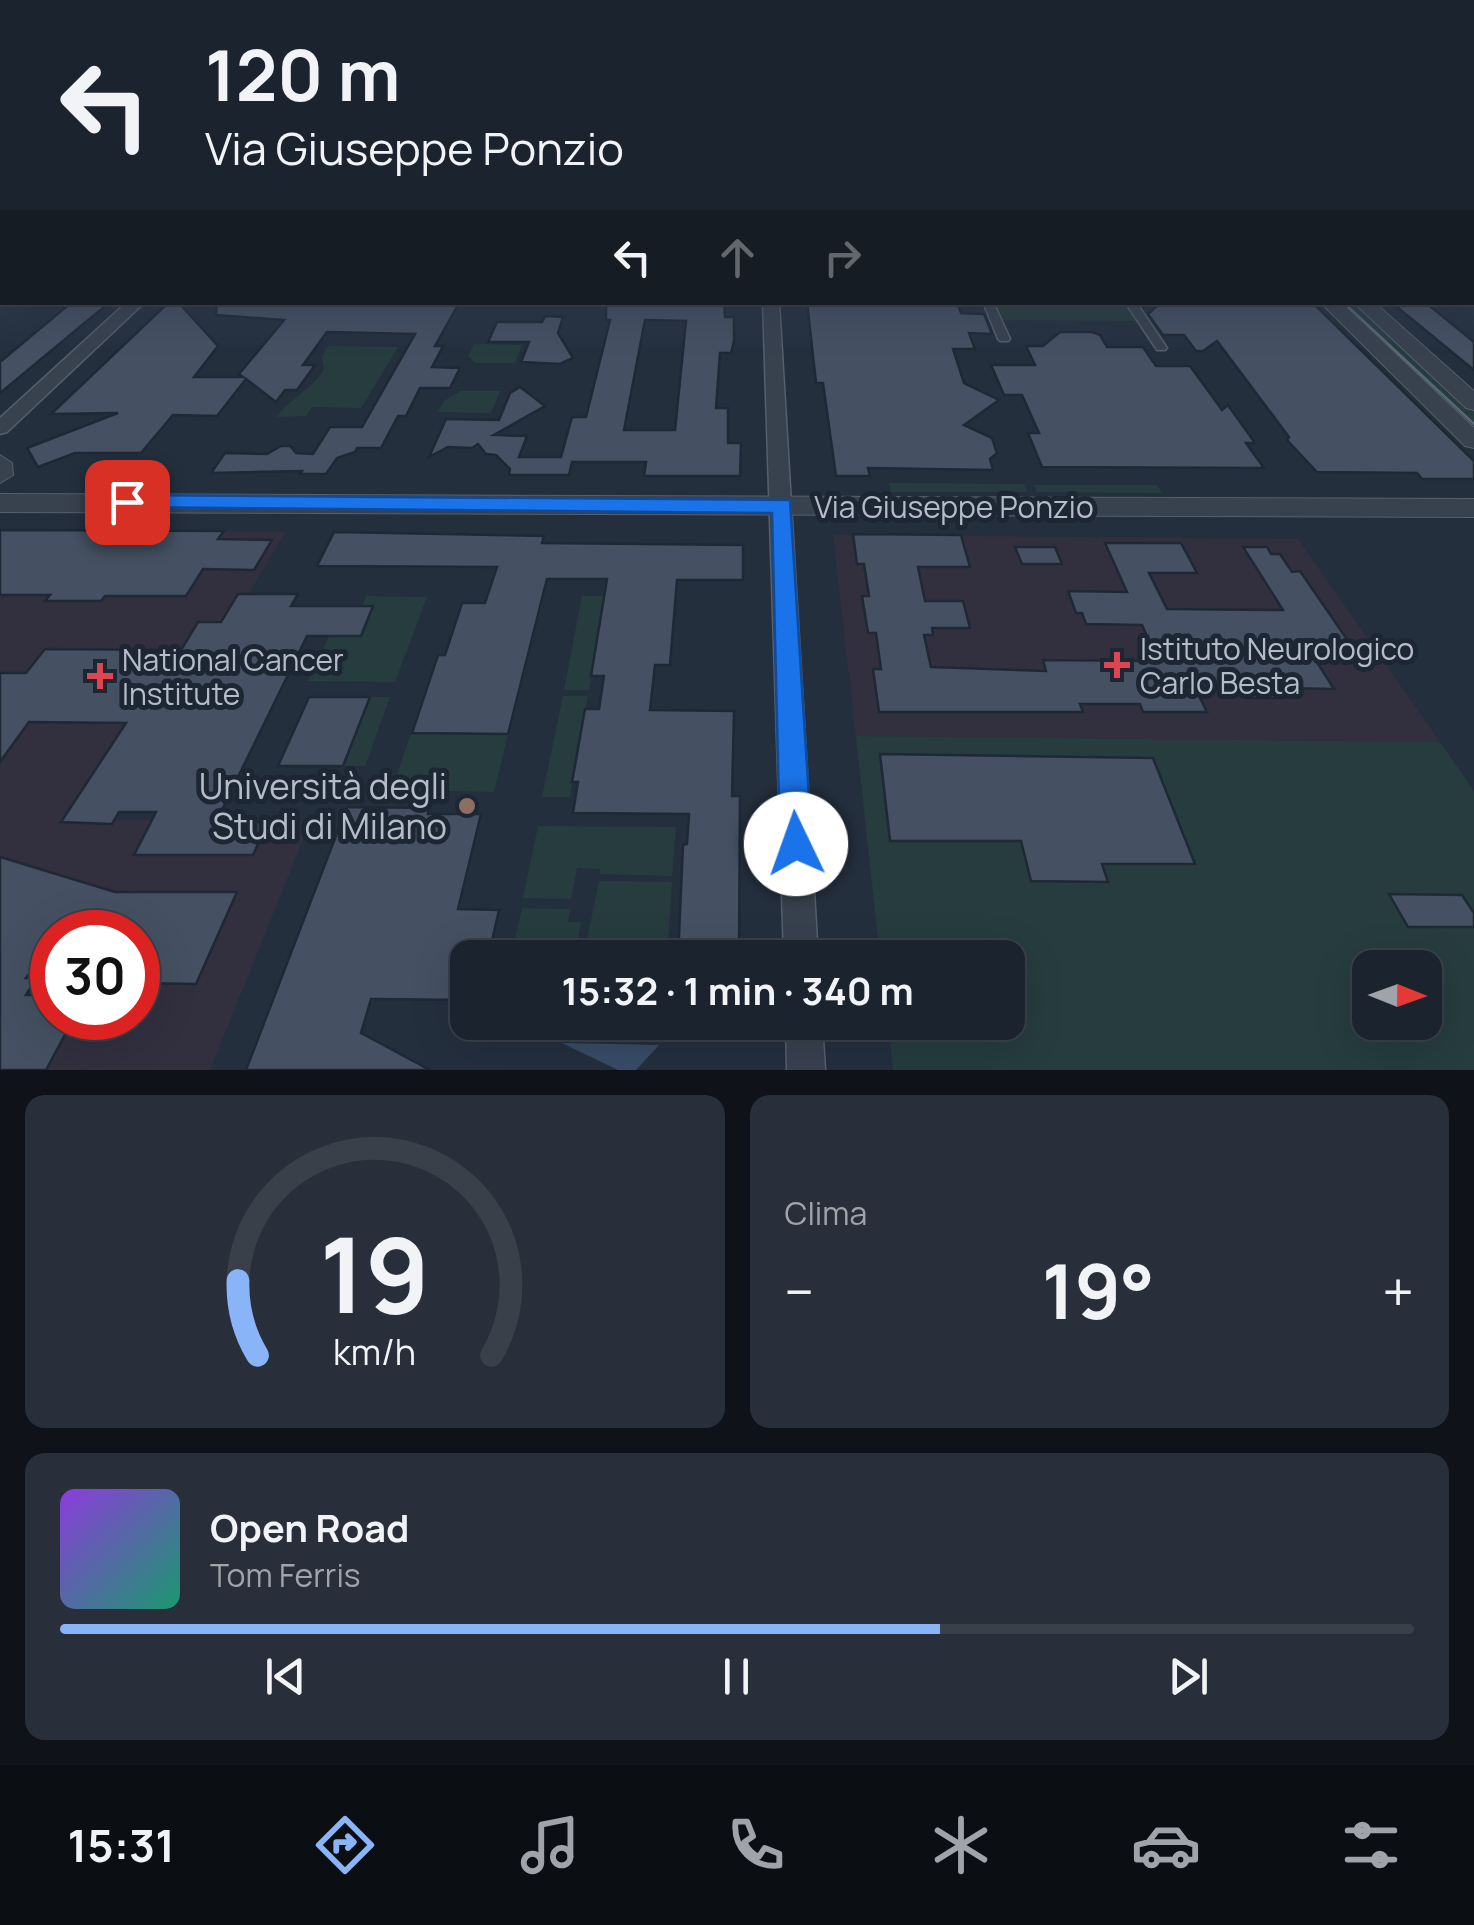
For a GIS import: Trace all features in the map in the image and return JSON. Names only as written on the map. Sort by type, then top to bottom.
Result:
[{"type":"street","points":[[0,428],[134,305]]},
{"type":"street","points":[[771,305],[800,940]]},
{"type":"street","points":[[989,305],[1004,339]]},
{"type":"street","points":[[1132,305],[1161,348]]},
{"type":"street","points":[[1332,305],[1474,441]]},
{"type":"street","points":[[1365,305],[1474,403]]},
{"type":"street","points":[[0,463],[0,475]]},
{"type":"street","name":"Via Giuseppe Ponzio","points":[[4,500],[1474,508]]},
{"type":"street","points":[[805,1040],[806,1070]]},
{"type":"shaded area","name":"National Cancer Institute","points":[[0,530],[285,532],[116,820],[310,822],[210,1070],[0,1070]]},
{"type":"shaded area","name":"Istituto Neurologico Carlo Besta","points":[[833,535],[1298,539],[1440,742],[856,736]]},
{"type":"green space","points":[[994,305],[1126,305],[1137,321],[1000,320]]},
{"type":"green space","points":[[1339,305],[1359,305],[1474,408],[1474,431]]},
{"type":"green space","points":[[474,344],[522,345],[515,363],[475,363],[468,356]]},
{"type":"green space","points":[[328,346],[398,347],[361,408],[312,407],[306,416],[277,417],[324,370],[322,356]]},
{"type":"green space","points":[[461,391],[500,391],[491,413],[438,412],[444,401]]},
{"type":"green space","points":[[889,483],[1024,484],[1027,492],[891,492]]},
{"type":"green space","points":[[1034,485],[1157,485],[1162,493],[1037,492]]},
{"type":"green space","points":[[366,596],[427,597],[395,682],[308,681],[329,636],[361,636],[373,607],[362,607]]},
{"type":"green space","points":[[582,596],[604,596],[589,690],[564,690]]},
{"type":"green space","points":[[563,696],[588,696],[570,797],[542,797]]},
{"type":"green space","points":[[370,697],[390,697],[365,766],[343,766]]},
{"type":"green space","points":[[411,733],[508,734],[494,792],[392,790]]},
{"type":"green space","points":[[856,736],[1440,742],[1474,791],[1474,1070],[893,1070],[890,1040],[1025,1040],[1025,940],[878,940]]},
{"type":"green space","points":[[538,826],[676,827],[672,876],[600,874],[600,869],[577,868],[571,899],[523,898]]},
{"type":"green space","points":[[599,881],[672,882],[668,940],[587,940]]},
{"type":"green space","points":[[522,908],[570,909],[568,922],[581,922],[578,940],[515,940]]},
{"type":"water","points":[[562,1043],[659,1045],[636,1070],[618,1070]]},
{"type":"building","points":[[68,305],[106,305],[0,393],[0,362]]},
{"type":"building","points":[[166,305],[181,305],[218,346],[194,377],[243,377],[239,374],[284,320],[216,315],[217,305],[458,305],[435,346],[443,346],[432,367],[460,368],[450,388],[420,388],[406,416],[398,416],[381,448],[357,448],[337,458],[326,474],[211,473],[225,453],[267,454],[290,446],[296,453],[313,454],[330,427],[362,427],[415,334],[327,332],[303,365],[315,365],[297,390],[285,390],[276,402],[246,379],[217,416],[173,415],[141,453],[75,453],[38,467],[27,448],[118,413],[51,414]]},
{"type":"building","points":[[606,305],[724,305],[725,317],[734,317],[734,341],[731,353],[720,353],[716,408],[728,408],[728,443],[741,443],[740,476],[644,476],[646,462],[572,462],[569,475],[509,475],[510,469],[496,455],[486,454],[478,444],[472,448],[448,447],[429,457],[446,419],[499,420],[510,393],[520,387],[545,406],[494,435],[527,436],[519,457],[561,457],[572,417],[586,417],[610,320],[606,320]],"holes":[[[645,320],[686,321],[675,430],[624,430]]]},
{"type":"building","points":[[807,305],[958,305],[961,313],[984,314],[992,334],[969,333],[975,349],[953,349],[964,383],[999,400],[964,425],[992,438],[997,453],[990,459],[993,470],[868,468],[870,476],[836,476],[823,383],[816,383]]},
{"type":"building","points":[[1158,305],[1315,305],[1474,461],[1474,479],[1422,479],[1417,473],[1317,472],[1287,440],[1289,437],[1217,341],[1203,351],[1196,351],[1184,335],[1163,335],[1148,314]]},
{"type":"building","points":[[1395,305],[1429,305],[1474,342],[1474,370]]},
{"type":"building","points":[[545,316],[563,317],[558,333],[573,358],[560,364],[521,362],[529,342],[488,342],[497,322],[542,322]]},
{"type":"building","points":[[1060,332],[1092,332],[1100,335],[1107,347],[1143,347],[1156,366],[1190,366],[1222,410],[1228,405],[1255,443],[1246,443],[1264,468],[1042,467],[1028,433],[1039,433],[1022,395],[1004,395],[991,365],[1035,365],[1026,346],[1043,346]]},
{"type":"building","points":[[0,530],[224,531],[218,539],[272,540],[254,570],[203,569],[186,596],[45,601],[50,595],[0,595]]},
{"type":"building","points":[[334,532],[544,536],[542,543],[743,545],[743,580],[677,580],[670,665],[655,665],[650,710],[734,711],[732,796],[740,796],[739,940],[679,940],[683,845],[687,844],[689,814],[573,813],[578,782],[572,782],[585,709],[599,709],[604,676],[591,676],[607,579],[547,579],[508,734],[412,733],[438,655],[445,655],[462,603],[485,603],[497,567],[317,566]]},
{"type":"building","points":[[853,534],[961,535],[970,567],[918,567],[925,601],[963,601],[970,628],[932,628],[933,635],[924,635],[931,667],[1046,671],[1043,660],[1158,661],[1142,625],[1086,624],[1082,613],[1076,613],[1068,591],[1127,592],[1105,543],[1181,543],[1197,573],[1149,573],[1167,609],[1283,610],[1243,547],[1267,547],[1271,554],[1280,554],[1292,572],[1300,571],[1353,648],[1308,648],[1334,689],[1277,688],[1283,698],[1246,698],[1241,688],[1195,688],[1207,712],[1143,712],[1140,704],[1080,704],[1083,712],[879,712],[873,669],[881,669],[876,633],[868,633],[862,596],[869,596],[864,564],[857,564]]},
{"type":"building","points":[[1015,547],[1055,547],[1062,564],[1022,564]]},
{"type":"building","points":[[238,594],[298,594],[291,606],[373,606],[361,636],[307,636],[216,822],[268,822],[253,855],[134,855],[156,812],[119,812],[112,824],[61,822],[126,723],[29,722],[0,762],[0,673],[26,673],[45,649],[181,650],[198,622],[221,622]]},
{"type":"building","points":[[309,697],[370,697],[343,766],[278,766]]},
{"type":"building","points":[[880,754],[1153,758],[1195,864],[1102,864],[1108,882],[1031,881],[1021,841],[890,841]]},
{"type":"building","points":[[347,807],[429,808],[428,814],[481,814],[458,909],[499,910],[492,940],[450,940],[450,1000],[371,999],[361,1033],[430,1070],[246,1070]]},
{"type":"building","points":[[0,857],[115,892],[237,892],[196,984],[160,983],[160,910],[30,910],[30,973],[26,978],[30,978],[30,988],[26,995],[30,995],[30,1040],[62,1040],[46,1070],[0,1070]]},
{"type":"building","points":[[1389,894],[1462,895],[1474,913],[1474,927],[1408,927]]},
{"type":"tram line","points":[[1346,305],[1474,424]]},
{"type":"place","name":"Istituto Neurologico Carlo Besta","points":[[1117,665]]},
{"type":"place","name":"National Cancer Institute","points":[[100,676]]},
{"type":"place","name":"Università degli Studi di Milano","points":[[467,806]]},
{"type":"route","points":[[127,502],[782,506],[796,844]]}]
